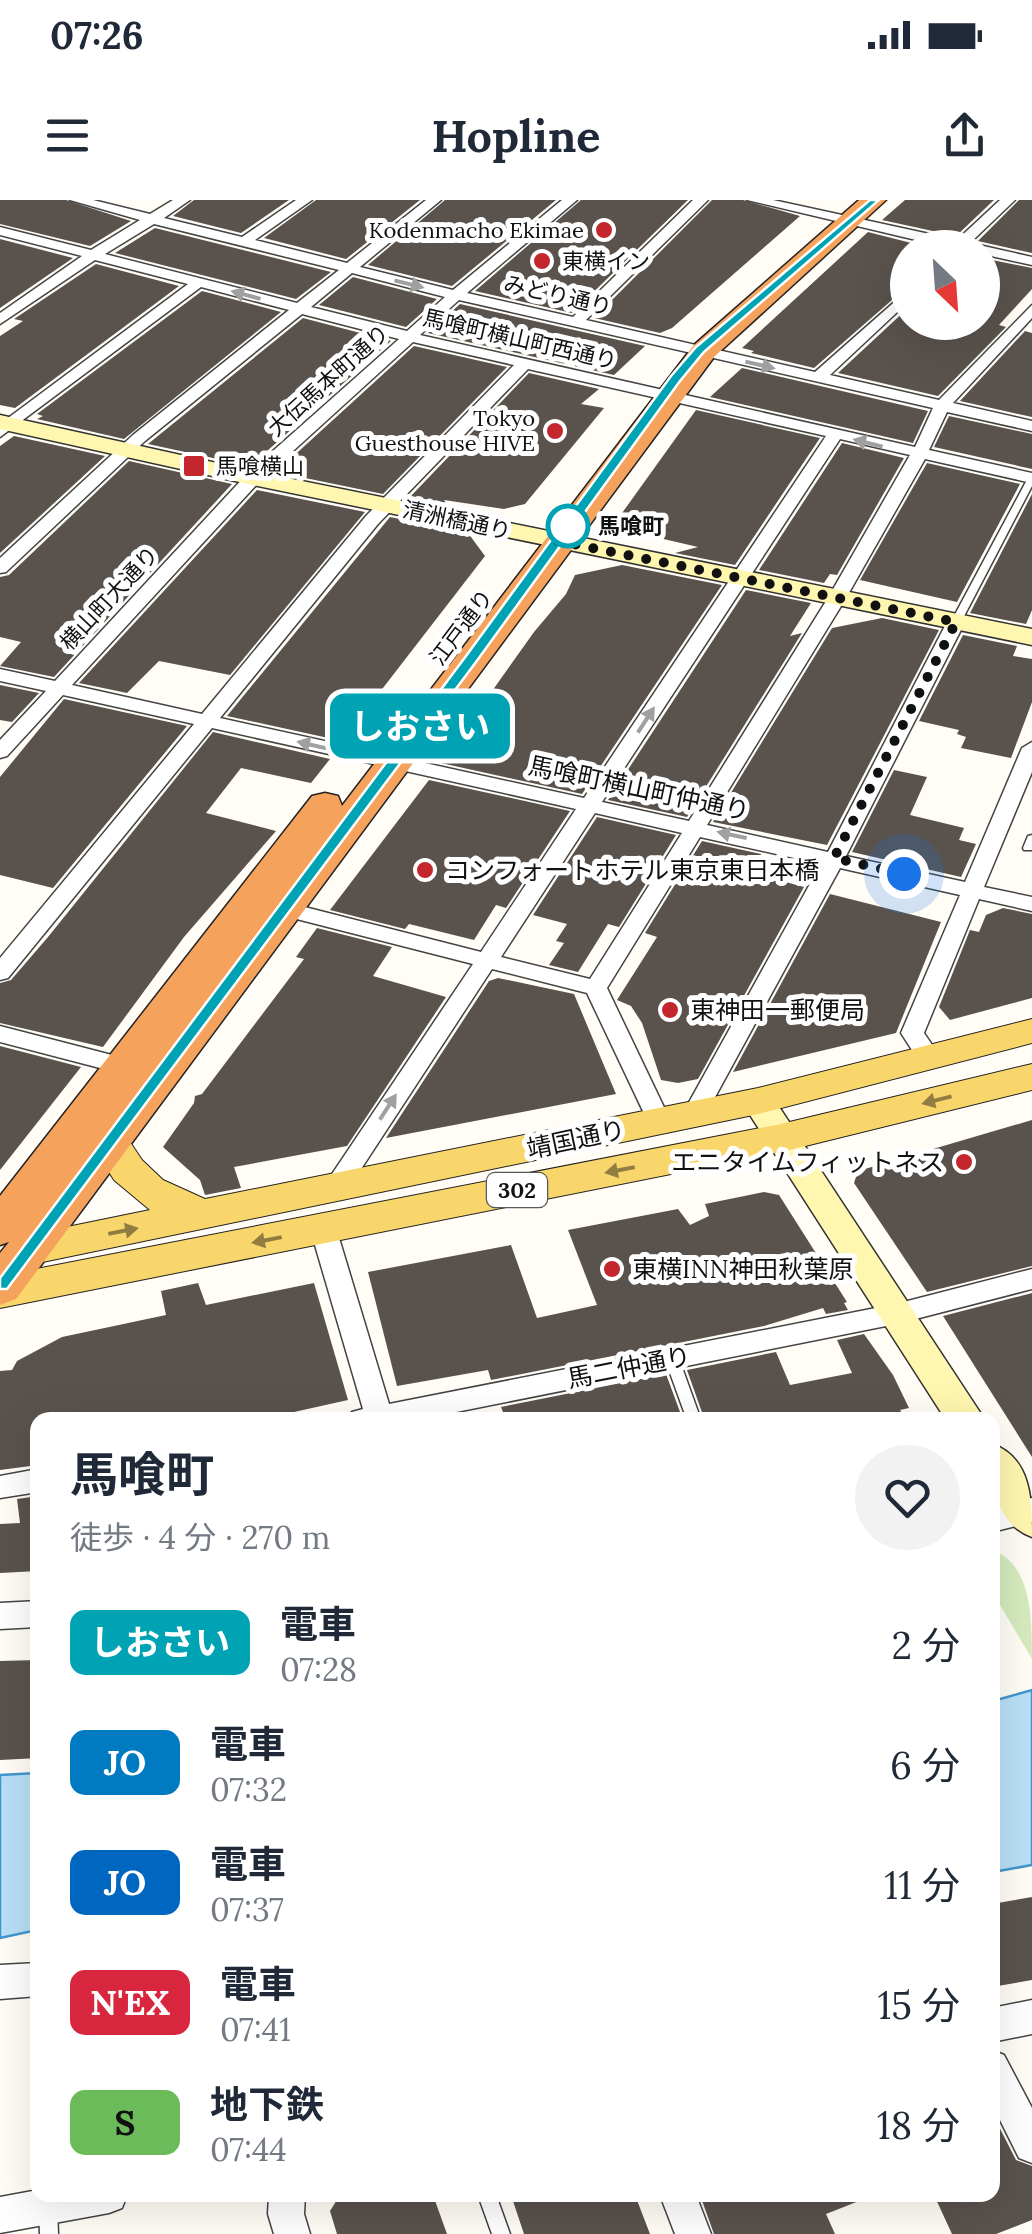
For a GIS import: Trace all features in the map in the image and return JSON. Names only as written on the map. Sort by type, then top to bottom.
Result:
[{"type":"highway","name":"江戸通り","points":[[0,1290],[9,1245],[123,1066],[378,760],[692,349],[843,213],[874,200]]},
{"type":"highway","name":"江戸通り","points":[[9,1245],[110,1143],[286,909],[378,760]]},
{"type":"main road","name":"靖国通り","points":[[9,1245],[206,1214],[758,1101],[1032,1031]]},
{"type":"main road","name":"靖国通り","points":[[0,1290],[781,1138],[1031,1079]]},
{"type":"main road","points":[[110,1143],[122,1165],[159,1201],[206,1214]]},
{"type":"street","name":"みどり通り","points":[[77,200],[456,295],[1032,426]]},
{"type":"street","points":[[0,320],[93,255],[183,200]]},
{"type":"street","points":[[245,241],[304,200]]},
{"type":"street","points":[[0,568],[127,450],[434,200]]},
{"type":"street","name":"大伝馬本町通り","points":[[253,478],[456,295],[570,200]]},
{"type":"street","points":[[576,322],[701,200]]},
{"type":"street","points":[[754,200],[843,213],[903,230]]},
{"type":"street","points":[[979,230],[1008,200]]},
{"type":"street","name":"馬喰町横山町西通り","points":[[1,233],[410,336],[1032,478]]},
{"type":"street","points":[[1000,254],[1032,261]]},
{"type":"street","points":[[3,426],[198,283]]},
{"type":"street","points":[[596,988],[838,598],[941,407],[1032,309]]},
{"type":"street","points":[[818,378],[890,311]]},
{"type":"street","points":[[0,973],[386,505],[525,363]]},
{"type":"street","name":"清洲橋通り","points":[[3,426],[1032,637]]},
{"type":"street","points":[[335,1189],[835,435]]},
{"type":"street","name":"横山町大通り","points":[[0,752],[253,478]]},
{"type":"street","points":[[286,909],[596,988],[676,1118],[834,858],[956,622]]},
{"type":"street","name":"馬喰町横山町仲通り","points":[[0,675],[1032,904]]},
{"type":"street","points":[[929,1058],[912,1034],[1032,748]]},
{"type":"street","points":[[0,1034],[123,1066]]},
{"type":"street","points":[[758,1101],[961,1412]]},
{"type":"street","points":[[324,1228],[372,1412]]},
{"type":"street","name":"馬二仲通り","points":[[409,1412],[896,1314],[1032,1279]]},
{"type":"street","points":[[1000,1475],[1021,1515]]},
{"type":"street","points":[[0,1487],[30,1481]]},
{"type":"street","points":[[0,1616],[30,1614]]},
{"type":"street","points":[[0,1982],[30,1980]]},
{"type":"street","points":[[1000,2023],[1032,2017]]},
{"type":"street","points":[[1000,2083],[1032,2146]]},
{"type":"street","points":[[0,2216],[48,2220],[92,2202]]},
{"type":"street","points":[[287,2202],[292,2234]]},
{"type":"street","points":[[681,2202],[694,2234]]},
{"type":"lane","points":[[956,622],[1032,478]]},
{"type":"lane","points":[[672,1359],[691,1412]]},
{"type":"lane","points":[[490,2202],[501,2234]]},
{"type":"green space","points":[[1000,1554],[1019,1573],[1028,1599],[1032,1659],[1000,1605]]},
{"type":"water","points":[[1032,1690],[1032,1865],[1000,1871],[1000,1699]]},
{"type":"water","points":[[30,1773],[30,1932],[0,1938],[0,1775]]},
{"type":"building","points":[[0,200],[66,200],[131,221],[90,246],[0,224]]},
{"type":"building","points":[[194,200],[289,200],[241,233],[173,216]]},
{"type":"building","points":[[316,200],[420,200],[346,259],[264,238]]},
{"type":"building","points":[[445,200],[556,200],[452,286],[368,265]]},
{"type":"building","points":[[581,200],[688,200],[572,313],[475,291]]},
{"type":"building","points":[[712,200],[743,200],[800,216],[672,328],[660,333],[594,318]]},
{"type":"building","points":[[905,200],[994,200],[962,230],[928,230],[882,220]]},
{"type":"building","points":[[1019,200],[1032,200],[1032,253],[1000,246],[1000,230],[989,230]]},
{"type":"building","points":[[155,228],[331,272],[296,299],[115,253]]},
{"type":"building","points":[[868,232],[890,238],[890,302],[814,368],[742,348]]},
{"type":"building","points":[[0,239],[73,258],[0,308]]},
{"type":"building","points":[[1000,262],[1032,268],[1032,289],[1000,324]]},
{"type":"building","points":[[96,264],[179,286],[15,408],[0,405],[0,336],[23,321],[14,319]]},
{"type":"building","points":[[353,277],[437,299],[406,327],[319,305]]},
{"type":"building","points":[[202,291],[281,312],[124,439],[37,419],[43,416],[37,414]]},
{"type":"building","points":[[460,304],[645,346],[614,375],[428,333]]},
{"type":"building","points":[[303,318],[391,341],[250,466],[148,444]]},
{"type":"building","points":[[890,325],[890,340],[993,340],[938,396],[838,373]]},
{"type":"building","points":[[1025,331],[1032,333],[1032,417],[960,401]]},
{"type":"building","points":[[414,346],[507,367],[383,494],[276,472]]},
{"type":"building","points":[[742,368],[928,411],[913,443],[710,397]]},
{"type":"building","points":[[529,373],[599,389],[581,404],[604,408],[525,504],[504,509],[444,500],[449,507],[408,499]]},
{"type":"building","points":[[696,410],[820,438],[735,565],[675,553],[698,547],[612,527]]},
{"type":"building","points":[[949,416],[1032,434],[1032,469],[934,447]]},
{"type":"building","points":[[14,436],[105,456],[0,553],[0,446]]},
{"type":"building","points":[[842,443],[904,458],[837,575],[830,574],[824,583],[759,570]]},
{"type":"building","points":[[129,461],[232,484],[54,677],[0,666],[21,642],[0,637],[0,577],[9,575]]},
{"type":"building","points":[[927,463],[1020,484],[957,602],[860,580]]},
{"type":"building","points":[[257,490],[365,512],[230,675],[159,661],[127,693],[79,683]]},
{"type":"building","points":[[1032,494],[1032,610],[1026,624],[970,613]]},
{"type":"building","points":[[390,517],[468,533],[485,556],[342,741],[227,716]]},
{"type":"building","points":[[622,565],[722,585],[582,794],[441,763],[534,632],[566,594],[575,575]]},
{"type":"building","points":[[746,590],[811,603],[790,636],[802,633],[687,817],[608,800]]},
{"type":"building","points":[[882,618],[939,630],[827,845],[713,822],[832,628]]},
{"type":"building","points":[[963,635],[1017,646],[1013,656],[1032,659],[1032,702],[1011,758],[961,748],[966,737],[957,734],[959,730],[919,721]]},
{"type":"building","points":[[0,685],[39,693],[12,722],[0,720]]},
{"type":"building","points":[[64,699],[187,726],[53,888],[0,875],[0,777]]},
{"type":"building","points":[[213,732],[330,759],[311,783],[241,768],[206,813],[276,831],[184,937],[103,1047],[0,1023],[0,983],[11,980],[48,937]]},
{"type":"building","points":[[894,770],[927,777],[910,815],[964,828],[959,840],[976,844],[961,877],[852,852]]},
{"type":"building","points":[[429,780],[570,811],[506,908],[496,905],[474,940],[409,924],[405,929],[330,910]]},
{"type":"building","points":[[597,817],[676,835],[619,927],[608,924],[578,972],[549,965],[564,943],[556,941],[567,924],[533,915]]},
{"type":"building","points":[[702,841],[761,854],[756,874],[804,887],[698,1079],[678,1083],[661,1080],[642,1023],[631,1006],[617,1000],[657,937],[645,933]]},
{"type":"building","points":[[830,894],[941,922],[896,1033],[733,1072]]},
{"type":"building","points":[[1003,908],[1032,914],[1032,998],[950,1020],[939,1007],[970,930],[979,932],[986,915]]},
{"type":"building","points":[[317,928],[392,947],[373,976],[446,997],[347,1146],[234,1167],[241,1188],[205,1195],[200,1180],[163,1147],[195,1096],[202,1094],[304,959],[296,957]]},
{"type":"building","points":[[498,978],[574,994],[616,1094],[386,1138],[489,981]]},
{"type":"building","points":[[0,1046],[81,1067],[0,1170]]},
{"type":"building","points":[[1032,1120],[1032,1266],[927,1292],[854,1183],[858,1171]]},
{"type":"building","points":[[764,1192],[779,1195],[847,1302],[844,1303],[848,1310],[826,1314],[823,1308],[764,1326],[491,1380],[488,1370],[397,1386],[368,1272],[511,1245],[537,1318],[597,1305],[568,1230],[678,1209],[690,1225],[709,1216],[705,1204]]},
{"type":"building","points":[[198,1283],[206,1305],[314,1283],[348,1400],[294,1412],[30,1412],[30,1466],[0,1470],[0,1371],[12,1370],[17,1361],[62,1337],[166,1315],[161,1291]]},
{"type":"building","points":[[1032,1293],[1032,1457],[943,1316]]},
{"type":"building","points":[[864,1334],[893,1375],[909,1408],[901,1412],[702,1412],[687,1370],[776,1352],[790,1385],[852,1373],[837,1340]]},
{"type":"building","points":[[666,1374],[680,1412],[503,1412],[501,1407]]},
{"type":"building","points":[[30,1497],[30,1571],[0,1573],[0,1524],[20,1523],[17,1499]]},
{"type":"building","points":[[30,1660],[30,1758],[0,1760],[0,1661]]},
{"type":"building","points":[[1032,1897],[1032,1980],[1000,1986],[1000,1903]]},
{"type":"building","points":[[1000,2129],[1016,2160],[1032,2166],[1032,2220],[996,2234],[952,2234],[937,2202],[1000,2202]]},
{"type":"building","points":[[336,2202],[436,2202],[447,2234],[337,2234],[330,2211]]},
{"type":"building","points":[[513,2202],[638,2202],[650,2234],[524,2234]]},
{"type":"building","points":[[703,2202],[856,2202],[826,2214],[835,2234],[714,2234]]},
{"type":"train","name":"しおさい","points":[[0,1284],[471,659],[676,379],[700,350],[873,200]]},
{"type":"place","name":"Kodenmacho Ekimae","points":[[604,230]]},
{"type":"place","name":"東横イン","points":[[542,261]]},
{"type":"place","name":"Tokyo Guesthouse HIVE","points":[[555,431]]},
{"type":"place","name":"馬喰横山","points":[[194,466]]},
{"type":"place","name":"馬喰町","points":[[568,526]]},
{"type":"place","name":"コンフォートホテル東京東日本橋","points":[[425,870]]},
{"type":"place","name":"東神田一郵便局","points":[[670,1010]]},
{"type":"place","name":"エニタイムフィットネス","points":[[964,1162]]},
{"type":"place","name":"東横INN神田秋葉原","points":[[612,1269]]},
{"type":"route","points":[[568,526],[558,541],[956,622],[834,858],[904,874]]}]
